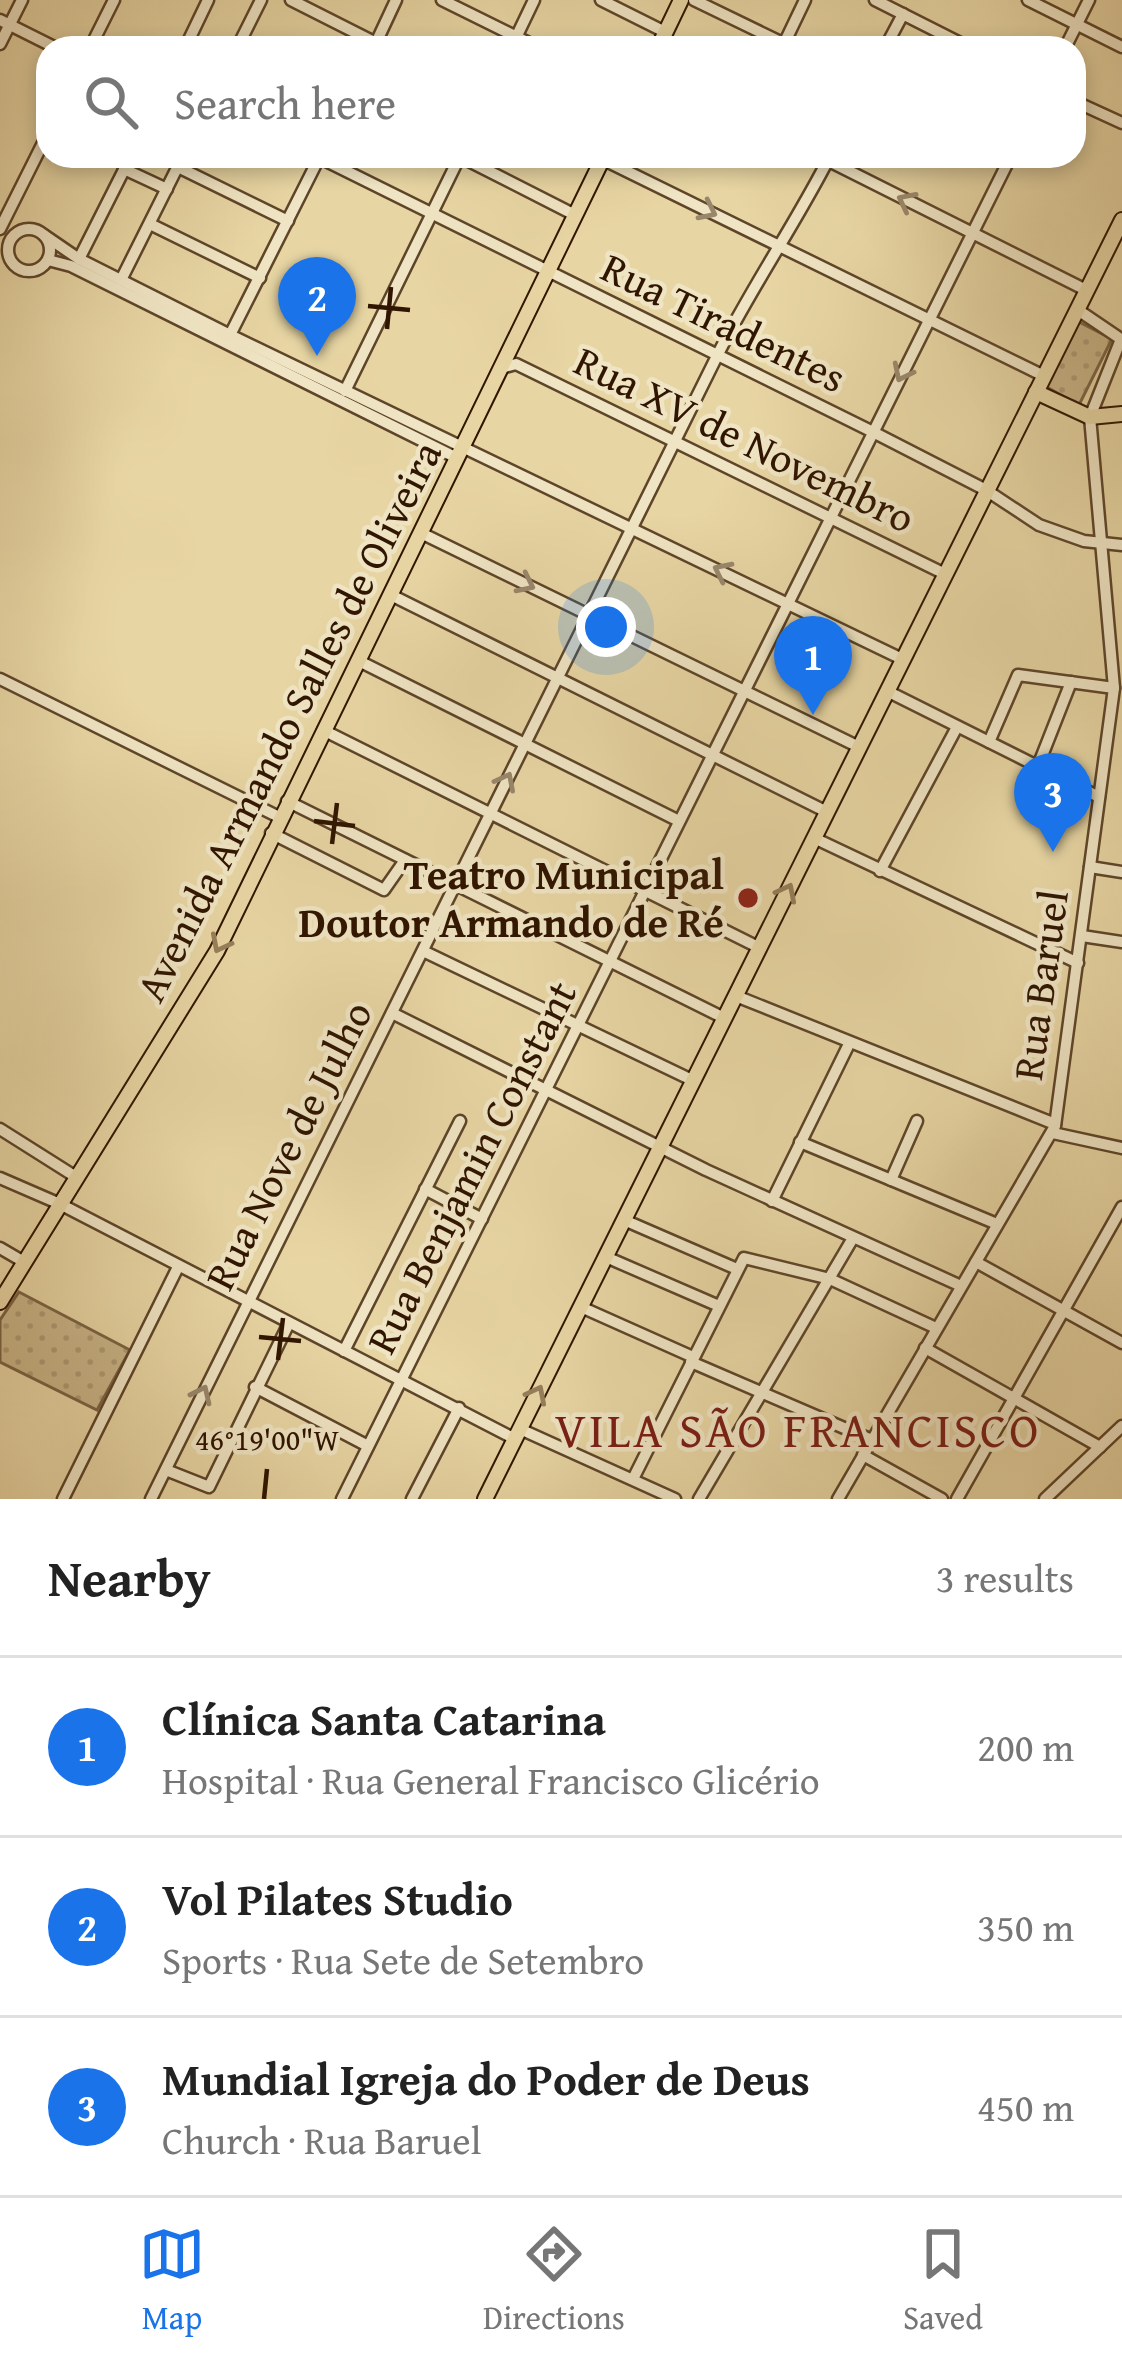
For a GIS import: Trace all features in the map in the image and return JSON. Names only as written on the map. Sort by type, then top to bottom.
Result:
[{"type":"main road","points":[[663,36],[681,0]]},
{"type":"main road","name":"Avenida Armando Salles de Oliveira","points":[[0,1302],[217,951],[460,452],[508,366],[510,347],[597,168]]},
{"type":"main road","points":[[485,1499],[1122,220]]},
{"type":"main road","points":[[1036,392],[1090,417],[1122,414]]},
{"type":"street","points":[[0,44],[5,22],[22,0]]},
{"type":"street","points":[[96,36],[114,0]]},
{"type":"street","points":[[190,36],[208,0]]},
{"type":"street","points":[[243,36],[261,0]]},
{"type":"street","points":[[291,0],[359,36]]},
{"type":"street","points":[[382,36],[397,0]]},
{"type":"street","points":[[442,0],[504,36]]},
{"type":"street","points":[[517,36],[534,0]]},
{"type":"street","points":[[601,0],[665,32]]},
{"type":"street","points":[[694,0],[766,36]]},
{"type":"street","points":[[790,36],[805,0]]},
{"type":"street","points":[[875,0],[946,36]]},
{"type":"street","points":[[1028,0],[1122,47]]},
{"type":"street","points":[[1071,36],[1089,0]]},
{"type":"street","points":[[891,36],[903,14]]},
{"type":"street","points":[[5,22],[36,38]]},
{"type":"street","points":[[1086,106],[1122,123]]},
{"type":"street","points":[[36,158],[3,228],[5,258],[31,271],[48,260],[70,266],[460,452],[634,528],[902,659]]},
{"type":"street","points":[[121,280],[178,168]]},
{"type":"street","points":[[192,168],[288,221]]},
{"type":"street","points":[[230,335],[312,168]]},
{"type":"street","name":"Rua Tiradentes","points":[[342,168],[873,432],[986,490],[1051,530],[1122,545]]},
{"type":"street","points":[[345,391],[454,168]]},
{"type":"street","points":[[483,168],[575,215]]},
{"type":"street","points":[[624,168],[1044,376]]},
{"type":"street","name":"Rua Nove de Julho","points":[[151,1499],[716,356],[781,246],[820,168]]},
{"type":"street","points":[[844,168],[1086,290]]},
{"type":"street","name":"Rua Benjamin Constant","points":[[342,1499],[1005,168]]},
{"type":"street","points":[[79,259],[124,169],[167,189]]},
{"type":"street","points":[[150,224],[260,278]]},
{"type":"street","points":[[3,228],[31,229],[44,235],[79,259],[460,452]]},
{"type":"street","points":[[3,228],[31,229]]},
{"type":"street","points":[[44,235],[50,247],[48,260]]},
{"type":"street","points":[[1078,310],[1121,339],[1090,417]]},
{"type":"street","name":"Rua XV de Novembro","points":[[508,366],[675,441],[945,574]]},
{"type":"street","name":"Rua Baruel","points":[[1054,1128],[1116,693],[1090,417]]},
{"type":"street","points":[[421,533],[859,747]]},
{"type":"street","points":[[391,595],[826,812]]},
{"type":"street","points":[[359,661],[679,821]]},
{"type":"street","points":[[988,742],[1015,677],[1026,673],[1116,693]]},
{"type":"street","points":[[0,679],[279,818]]},
{"type":"street","points":[[1038,766],[1071,682]]},
{"type":"street","points":[[886,691],[1099,797]]},
{"type":"street","points":[[880,871],[957,727]]},
{"type":"street","points":[[323,730],[760,948]]},
{"type":"street","points":[[287,801],[724,1018]]},
{"type":"street","points":[[272,833],[384,890],[404,860]]},
{"type":"street","points":[[814,838],[1078,963]]},
{"type":"street","points":[[1090,867],[1122,872]]},
{"type":"street","points":[[1082,936],[1122,942]]},
{"type":"street","points":[[423,951],[694,1081]]},
{"type":"street","points":[[736,996],[1054,1128],[1122,1148]]},
{"type":"street","points":[[392,1012],[661,1148],[962,1286]]},
{"type":"street","points":[[772,1201],[849,1044]]},
{"type":"street","points":[[344,1352],[460,1121]]},
{"type":"street","points":[[891,1180],[917,1121]]},
{"type":"street","points":[[838,1499],[1054,1128]]},
{"type":"street","points":[[0,1130],[76,1177]]},
{"type":"street","points":[[800,1142],[997,1224]]},
{"type":"street","points":[[0,1178],[60,1204],[459,1408],[675,1499]]},
{"type":"street","points":[[425,1189],[482,1219]]},
{"type":"street","points":[[957,1499],[1063,1310],[1118,1224],[1122,1207]]},
{"type":"street","points":[[624,1220],[737,1269]]},
{"type":"street","points":[[699,1499],[853,1238]]},
{"type":"street","points":[[0,1248],[24,1262]]},
{"type":"street","points":[[606,1257],[719,1306]]},
{"type":"street","points":[[633,1479],[744,1258],[830,1279],[936,1328]]},
{"type":"street","points":[[976,1262],[1122,1343]]},
{"type":"street","points":[[62,1499],[178,1267]]},
{"type":"street","points":[[581,1307],[872,1440]]},
{"type":"street","points":[[166,1469],[209,1487],[289,1323]]},
{"type":"street","points":[[925,1348],[1100,1447]]},
{"type":"street","points":[[255,1387],[368,1446]]},
{"type":"street","points":[[412,1499],[459,1408]]},
{"type":"street","points":[[1045,1499],[1122,1426]]},
{"type":"street","points":[[863,1455],[942,1499]]},
{"type":"shaded area","points":[[1079,322],[1112,339],[1079,405],[1043,385]]},
{"type":"shaded area","points":[[19,1292],[130,1350],[97,1410],[0,1362],[0,1320]]},
{"type":"place","name":"Vol Pilates Studio","points":[[317,356]]},
{"type":"place","name":"Clínica Santa Catarina","points":[[813,715]]},
{"type":"place","name":"Mundial Igreja do Poder de Deus","points":[[1053,852]]},
{"type":"place","name":"Teatro Municipal Doutor Armando de Ré","points":[[748,898]]},
{"type":"district","name":"VILA SÃO FRANCISCO","points":[[798,1430]]}]
